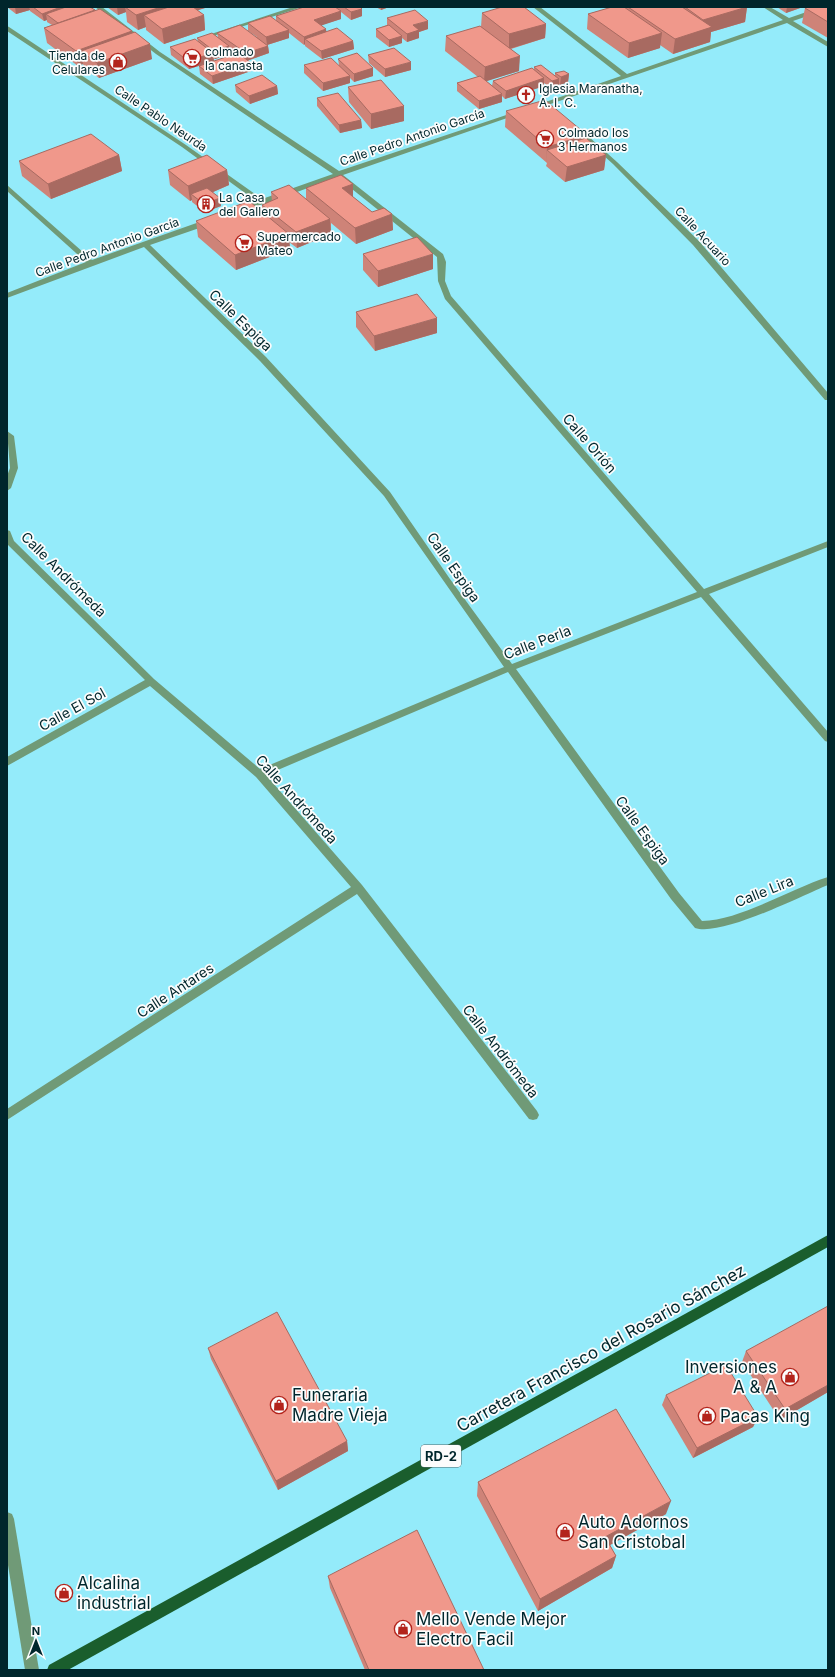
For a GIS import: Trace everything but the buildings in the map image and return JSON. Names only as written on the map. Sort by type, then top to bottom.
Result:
[{"type":"main road","name":"Carretera Francisco del Rosario Sánchez","points":[[54,1670],[828,1241]]},
{"type":"street","name":"Calle Orión","points":[[98,7],[158,52],[338,174],[442,257],[441,276],[444,292],[448,297],[828,738]]},
{"type":"street","points":[[195,40],[299,7]]},
{"type":"street","points":[[536,7],[626,76]]},
{"type":"street","points":[[766,7],[828,46]]},
{"type":"street","name":"Calle Pedro Antonio García","points":[[233,212],[338,174],[551,105],[626,76],[827,7]]},
{"type":"street","name":"Calle Pablo Neurda","points":[[7,28],[184,146],[262,202]]},
{"type":"street","points":[[158,52],[165,50]]},
{"type":"street","name":"Calle Acuario","points":[[570,123],[615,163],[696,243],[828,398]]},
{"type":"street","points":[[7,187],[92,263]]},
{"type":"street","name":"Calle Pedro Antonio García","points":[[7,296],[92,263],[218,218]]},
{"type":"street","name":"Calle Espiga","points":[[145,244],[262,359],[322,422],[387,494],[510,668],[679,901],[699,926],[710,926]]},
{"type":"street","points":[[7,434],[10,436],[14,468],[7,488]]},
{"type":"street","name":"Calle Andrómeda","points":[[7,533],[10,542],[151,681],[259,774],[358,888],[533,1115]]},
{"type":"street","name":"Calle Perla","points":[[259,774],[510,668],[828,544]]},
{"type":"street","name":"Calle El Sol","points":[[7,762],[151,681]]},
{"type":"street","name":"Calle Lira","points":[[710,926],[750,912],[828,880]]},
{"type":"street","name":"Calle Antares","points":[[7,1115],[358,888]]},
{"type":"street","points":[[7,1519],[32,1670]]},
{"type":"place","name":"colmado la canasta","points":[[192,58]]},
{"type":"place","name":"Tienda de Celulares","points":[[118,62]]},
{"type":"place","name":"Iglesia Maranatha, A. I. C.","points":[[526,95]]},
{"type":"place","name":"Colmado los 3 Hermanos","points":[[545,139]]},
{"type":"place","name":"La Casa del Gallero","points":[[206,204]]},
{"type":"place","name":"Supermercado Mateo","points":[[244,243]]},
{"type":"place","name":"Inversiones A & A","points":[[790,1377]]},
{"type":"place","name":"Funeraria Madre Vieja","points":[[279,1405]]},
{"type":"place","name":"Pacas King","points":[[707,1416]]},
{"type":"place","name":"Auto Adornos San Cristobal","points":[[565,1532]]},
{"type":"place","name":"Alcalina industrial","points":[[64,1593]]},
{"type":"place","name":"Mello Vende Mejor Electro Facil","points":[[403,1629]]}]
